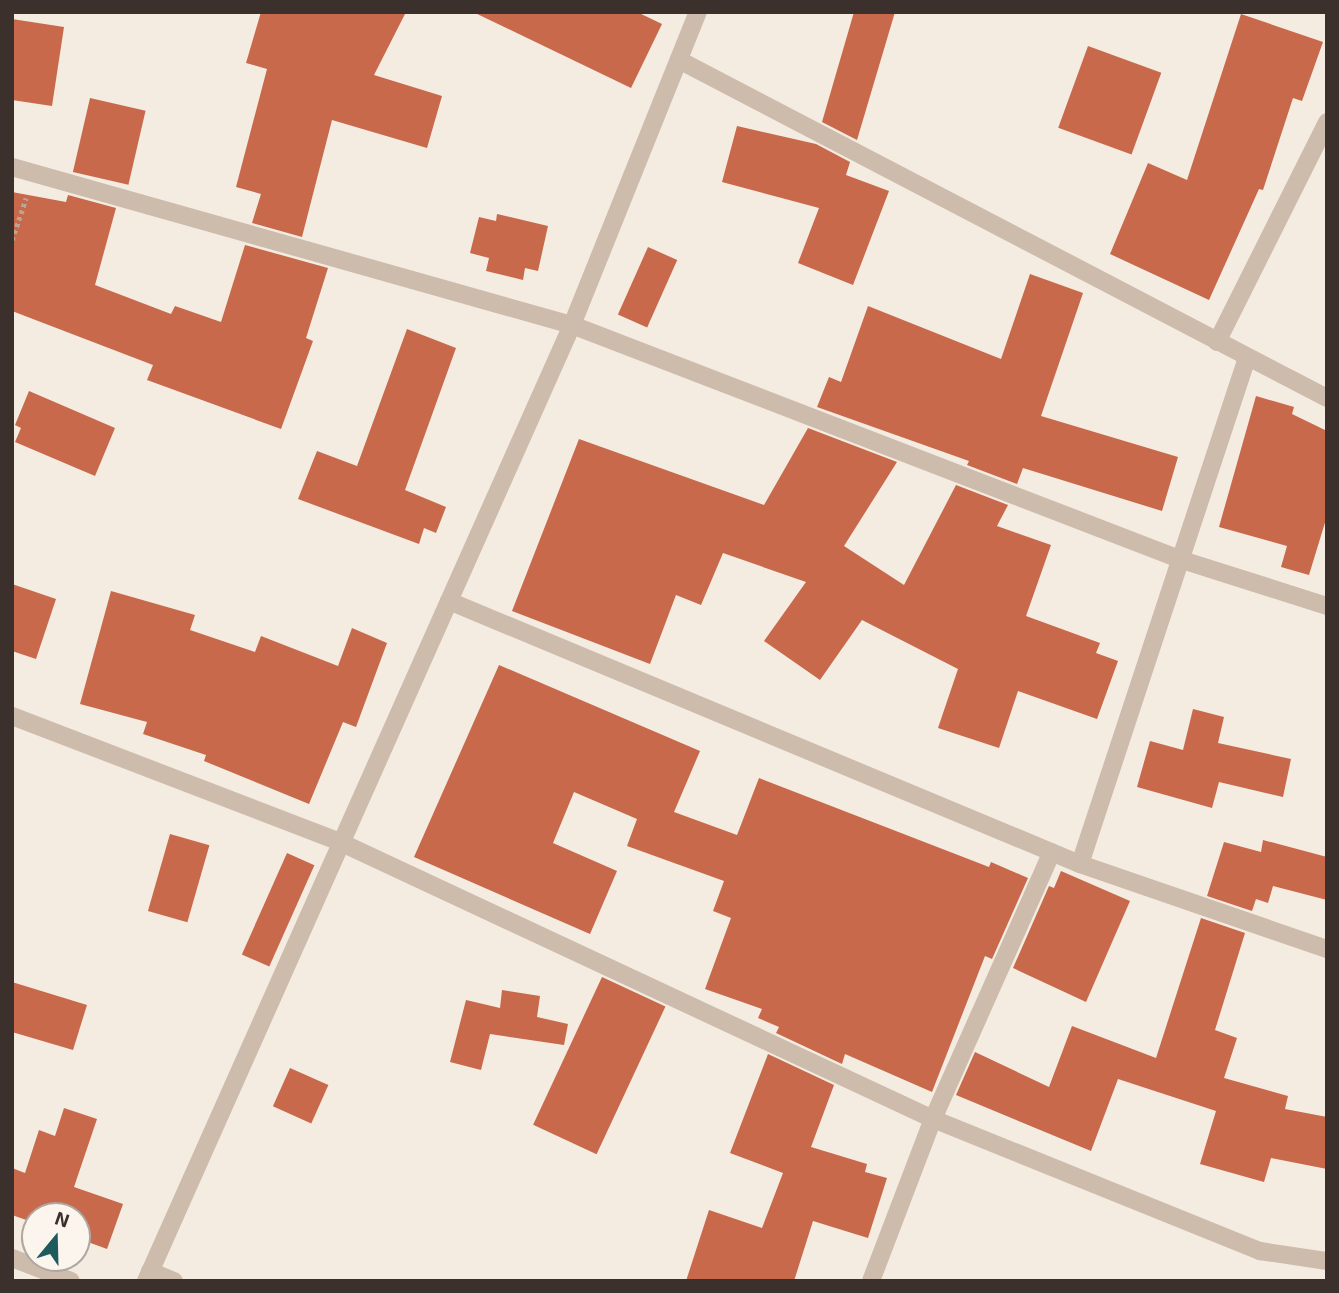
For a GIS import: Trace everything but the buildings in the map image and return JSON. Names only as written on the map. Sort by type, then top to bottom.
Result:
[{"type":"street","points":[[174,1281],[148,1276],[572,325],[698,12]]},
{"type":"street","points":[[679,60],[1327,398]]},
{"type":"street","points":[[1217,342],[1327,122]]},
{"type":"street","points":[[12,167],[34,171],[572,325],[1182,560],[1327,606]]},
{"type":"street","points":[[1080,864],[1247,358]]},
{"type":"street","points":[[449,601],[1080,864],[1327,949]]},
{"type":"street","points":[[12,716],[342,843],[933,1119],[1260,1251],[1327,1261]]},
{"type":"street","points":[[871,1281],[933,1119],[1052,852]]},
{"type":"street","points":[[12,1258],[71,1281]]},
{"type":"path","points":[[12,240],[34,171]]}]
